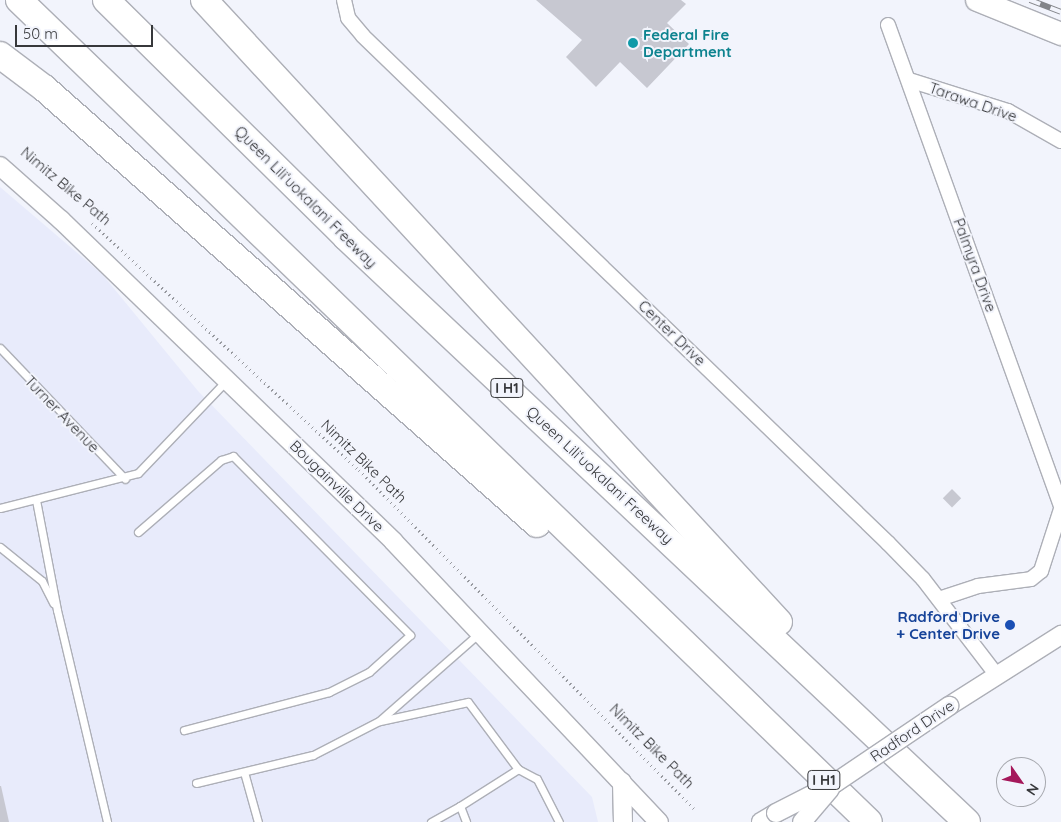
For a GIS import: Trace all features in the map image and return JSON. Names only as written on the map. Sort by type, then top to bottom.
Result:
[{"type":"highway","name":"I H1","points":[[19,0],[869,822]]},
{"type":"highway","name":"Queen Liliʻuokalani Freeway","points":[[106,0],[346,237],[967,822]]},
{"type":"highway","points":[[204,0],[914,771]]},
{"type":"highway","points":[[0,55],[44,88],[780,737]]},
{"type":"main road","points":[[977,0],[1061,34]]},
{"type":"street","name":"Center Drive","points":[[344,0],[348,18],[363,36],[888,543],[939,599],[996,674]]},
{"type":"street","name":"Palmyra Drive","points":[[888,25],[1061,507]]},
{"type":"street","name":"Tarawa Drive","points":[[909,80],[1008,111],[1061,141]]},
{"type":"street","name":"Bougainville Drive","points":[[0,166],[394,541],[478,634],[659,822]]},
{"type":"street","points":[[939,599],[978,586],[1032,579],[1041,571],[1061,507]]},
{"type":"street","name":"Radford Drive","points":[[761,822],[835,783],[996,674],[1061,635]]},
{"type":"street","points":[[622,782],[623,822]]},
{"type":"street","points":[[802,822],[835,783]]},
{"type":"lane","name":"Turner Avenue","points":[[0,348],[125,479]]},
{"type":"lane","points":[[0,508],[125,479],[138,473],[227,380]]},
{"type":"lane","points":[[138,532],[221,460],[233,456],[410,635],[368,672],[329,692],[184,730]]},
{"type":"lane","points":[[36,500],[56,610],[107,822]]},
{"type":"lane","points":[[0,547],[42,581],[56,610]]},
{"type":"lane","points":[[196,783],[313,755],[380,721],[478,634]]},
{"type":"lane","points":[[380,721],[468,702],[518,769],[537,779],[559,822]]},
{"type":"lane","points":[[431,822],[518,769]]},
{"type":"lane","points":[[244,772],[258,822]]},
{"type":"lane","points":[[460,806],[466,822]]},
{"type":"path","name":"Nimitz Bike Path","points":[[83,215],[151,273],[359,470],[696,810]]},
{"type":"shaded area","points":[[0,187],[102,274],[198,391],[592,797],[598,822],[0,822]]},
{"type":"building","name":"Federal Fire Department","points":[[536,0],[681,0],[686,4],[667,23],[689,44],[647,88],[620,62],[596,87],[566,57],[582,40]]},
{"type":"building","points":[[952,489],[961,498],[952,507],[943,498]]},
{"type":"building","points":[[1,786],[9,822],[0,822]]},
{"type":"railway","points":[[1030,0],[1061,12]]},
{"type":"place","name":"Federal Fire Department","points":[[633,43]]},
{"type":"place","name":"Radford Drive + Center Drive","points":[[1010,625]]}]
